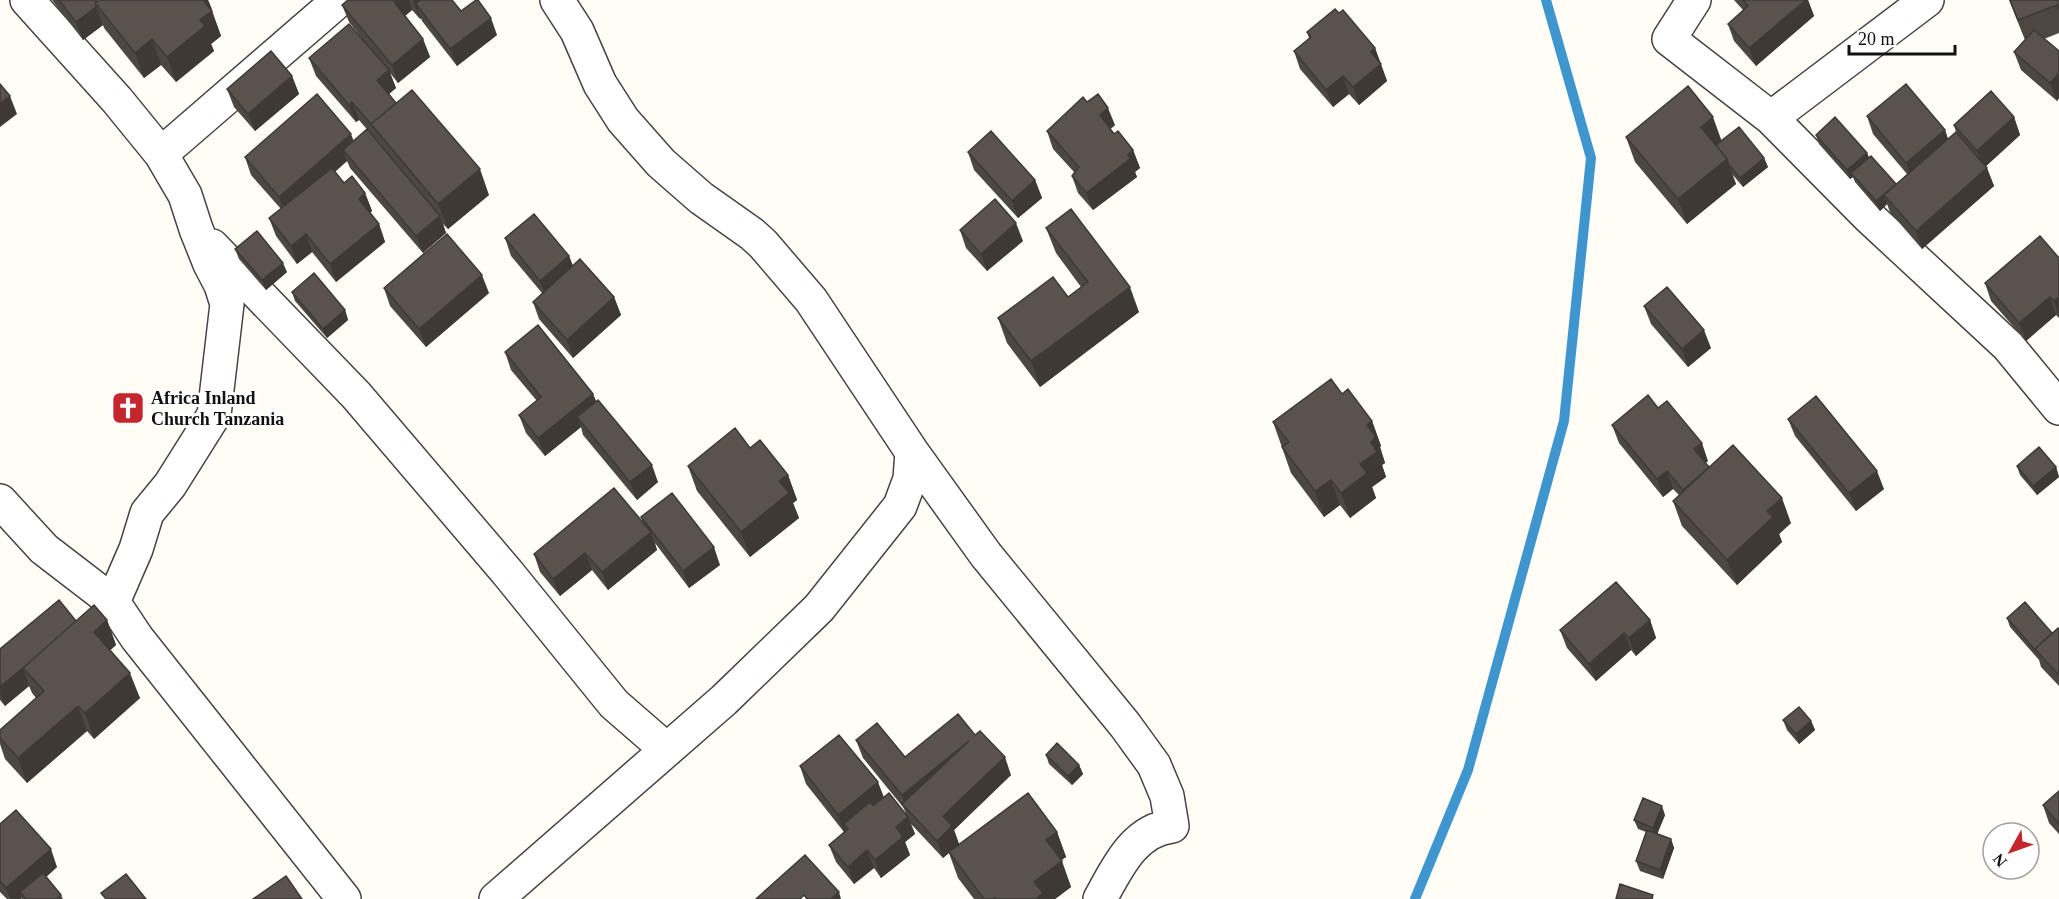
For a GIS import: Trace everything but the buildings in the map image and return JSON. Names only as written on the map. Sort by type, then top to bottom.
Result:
[{"type":"street","points":[[27,0],[117,100],[161,154],[184,195],[210,264],[221,285],[226,304],[214,415],[170,485],[147,513],[136,549],[113,602]]},
{"type":"street","points":[[161,154],[339,0]]},
{"type":"street","points":[[557,0],[577,31],[600,84],[623,120],[660,163],[701,198],[752,234],[811,300],[912,452],[986,555],[1125,725],[1154,765],[1167,796],[1172,826],[1159,827],[1143,836],[1119,863],[1100,899]]},
{"type":"street","points":[[1694,0],[1669,39],[1771,118],[1869,218],[2008,346],[2059,408]]},
{"type":"street","points":[[1771,118],[1927,0]]},
{"type":"street","points":[[196,229],[356,395],[469,526],[614,704],[667,750]]},
{"type":"street","points":[[496,899],[724,700],[819,608],[900,506],[910,479],[912,452]]},
{"type":"street","points":[[0,501],[44,549],[113,602],[137,638],[344,899]]},
{"type":"waterway","points":[[1415,899],[1468,770],[1564,421],[1591,158],[1546,0]]},
{"type":"place","name":"Africa Inland Church Tanzania","points":[[128,408]]}]
